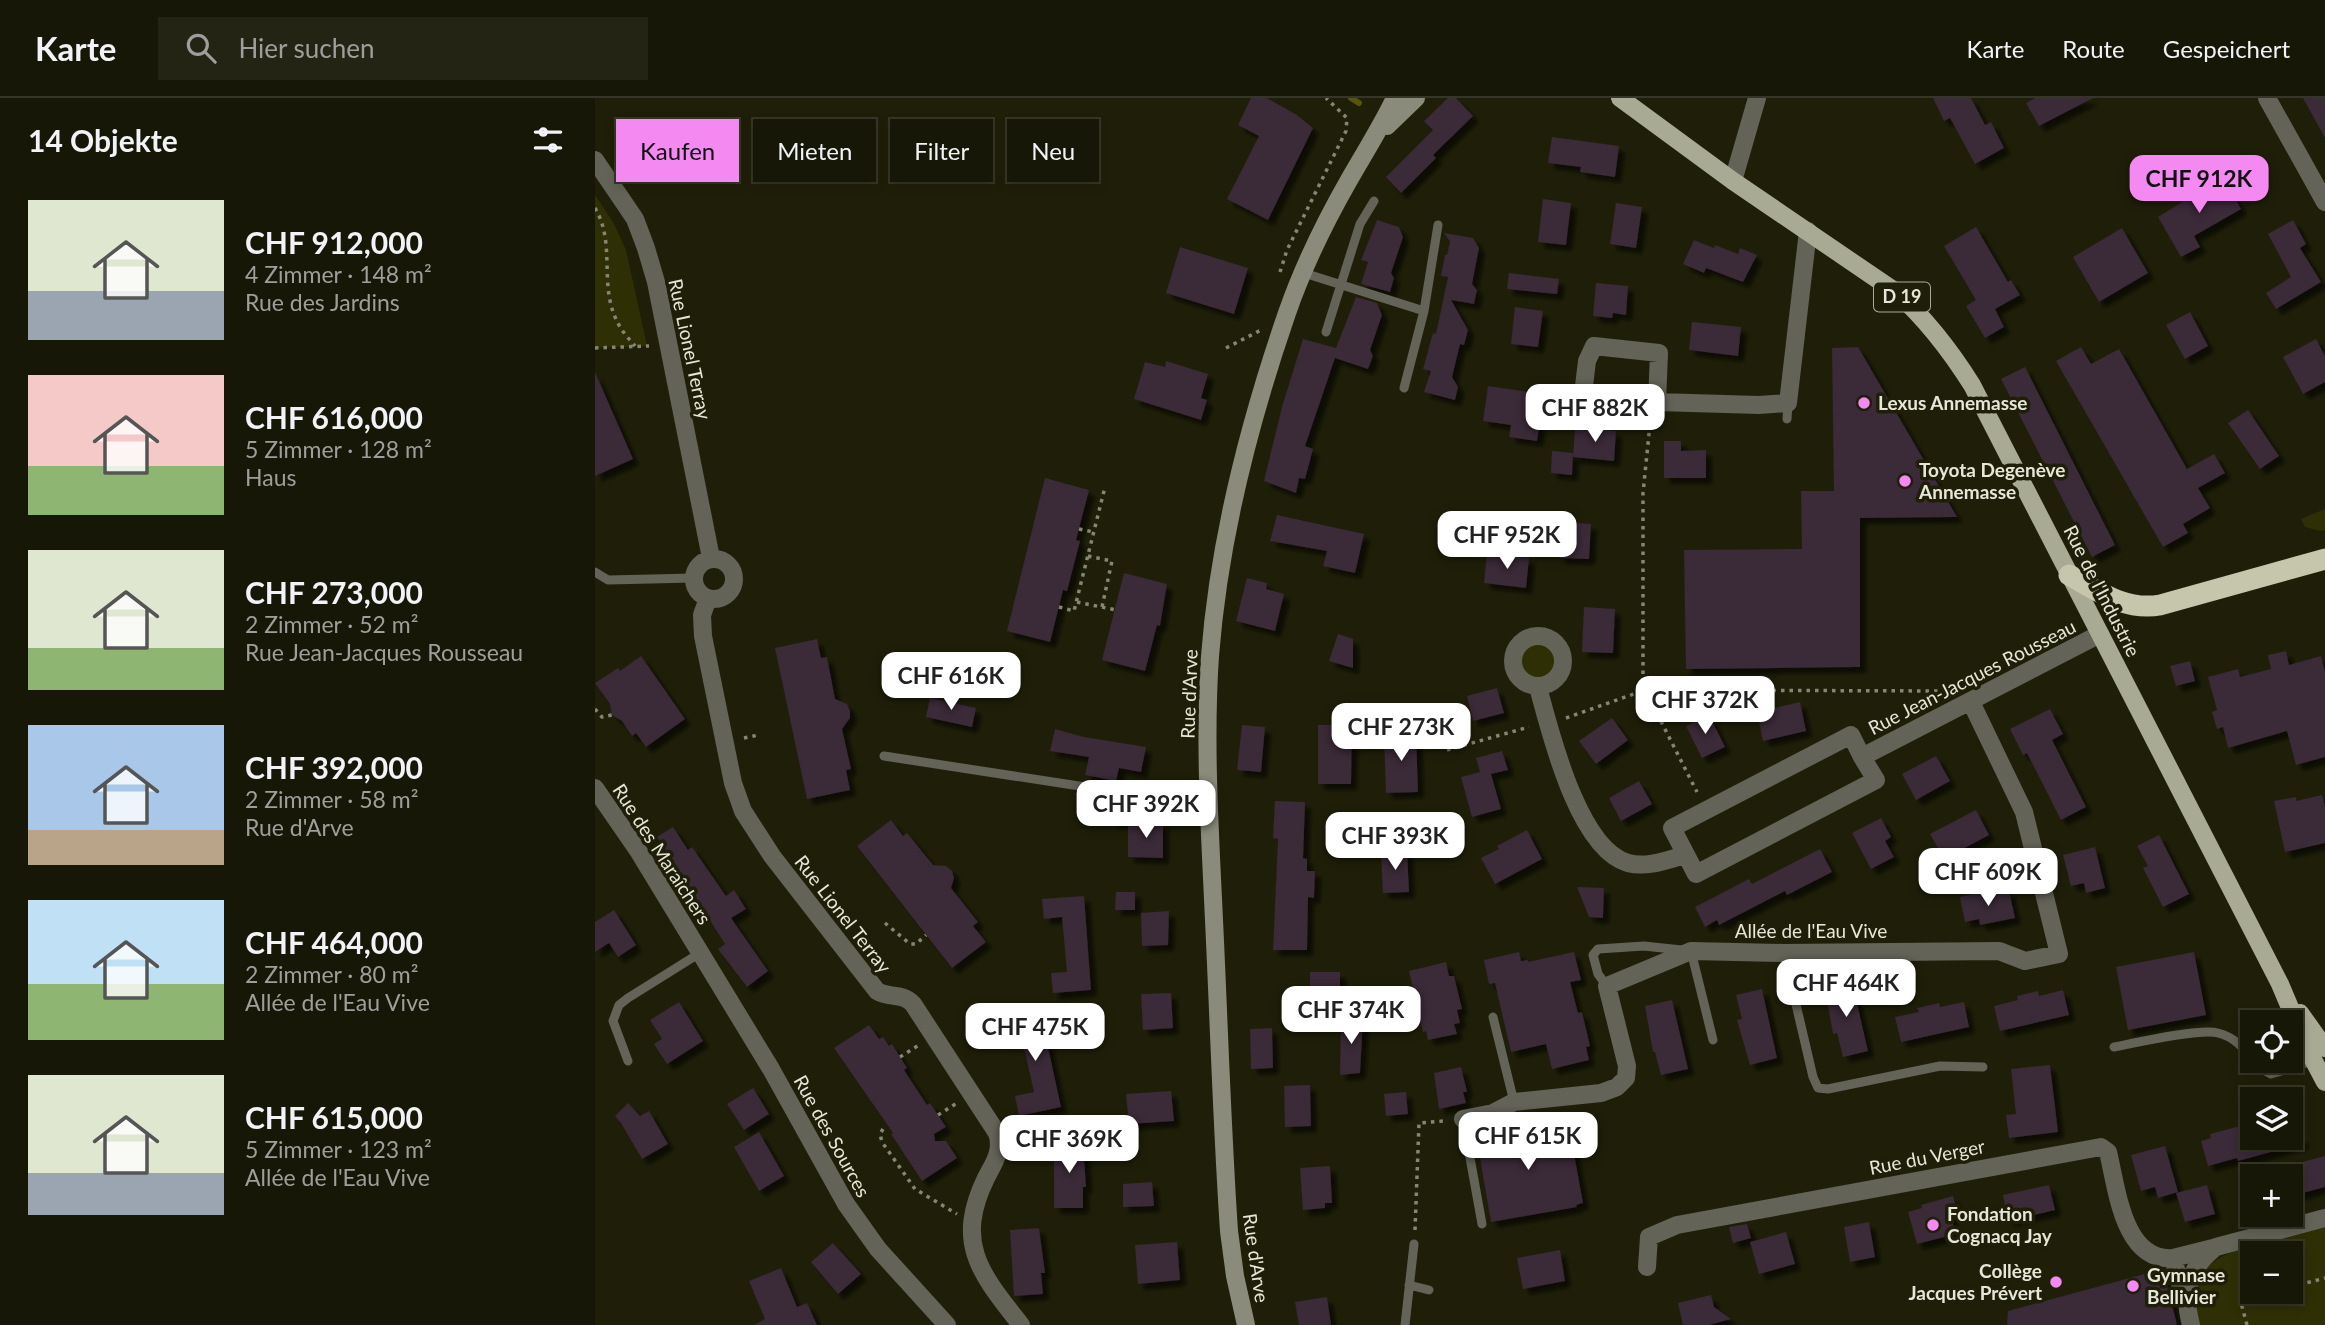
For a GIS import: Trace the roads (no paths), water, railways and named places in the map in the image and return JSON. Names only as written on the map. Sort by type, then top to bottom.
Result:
[{"type":"highway","points":[[2070,575],[2117,601],[2143,607],[2159,605],[2325,559]]},
{"type":"main road","name":"Rue d'Arve","points":[[1246,1325],[1235,1276],[1229,1231],[1209,806],[1207,718],[1210,655],[1225,539],[1241,466],[1288,310],[1337,202],[1377,136],[1395,98]]},
{"type":"main road","name":"Rue d'Arve","points":[[1377,136],[1416,98]]},
{"type":"main road","name":"Rue de l'Industrie","points":[[1620,98],[1631,103],[1733,181],[1896,292],[1939,335],[1972,385],[2280,984],[2321,1054],[2325,1082]]},
{"type":"street","points":[[1733,181],[1757,98]]},
{"type":"street","points":[[2267,98],[2325,202]]},
{"type":"street","name":"Rue Lionel Terray","points":[[595,160],[639,228],[653,271],[711,558]]},
{"type":"street","points":[[1655,403],[1659,353],[1594,346],[1584,370],[1584,386],[1593,397],[1639,405],[1759,405],[1787,411],[1808,231]]},
{"type":"street","points":[[711,558],[728,564],[733,569],[735,579],[727,595],[717,599],[708,598],[697,589],[694,578],[699,565],[711,558]]},
{"type":"street","name":"Rue Lionel Terray","points":[[708,598],[702,615],[703,636],[733,783],[748,819],[772,856],[877,990],[885,995],[904,996],[915,1007],[997,1133],[998,1154],[976,1198],[972,1217],[972,1242],[981,1272],[1021,1325]]},
{"type":"street","name":"Rue Jean-Jacques Rousseau","points":[[1862,757],[2100,635]]},
{"type":"street","points":[[1538,687],[1561,770],[1593,833],[1608,851],[1625,862],[1636,864],[1658,863],[1685,855]]},
{"type":"street","name":"Allée de l'Eau Vive","points":[[1607,986],[1691,951],[1999,951],[2025,961],[2059,954],[2024,812],[1971,702]]},
{"type":"street","name":"Rue Jean-Jacques Rousseau","points":[[1851,735],[1862,757],[1876,780],[1696,874],[1672,828],[1851,735]]},
{"type":"street","name":"Rue des Maraîchers","points":[[595,789],[639,852],[700,953]]},
{"type":"street","name":"Rue des Sources","points":[[700,953],[790,1102],[845,1204],[878,1249],[947,1325]]},
{"type":"street","points":[[1463,1119],[1493,1113],[1514,1102],[1601,1093],[1617,1087],[1626,1078],[1627,1066],[1607,986]]},
{"type":"street","name":"Rue du Verger","points":[[1647,1267],[1649,1237],[1677,1225],[2101,1147],[2108,1152],[2121,1206],[2135,1242],[2149,1254],[2173,1258]]},
{"type":"street","points":[[2191,1325],[2173,1258],[2325,1218]]},
{"type":"street","points":[[2186,1304],[2187,1289],[2195,1270],[2216,1247]]},
{"type":"lane","points":[[1326,331],[1360,224],[1374,201]]},
{"type":"lane","points":[[1404,388],[1424,311],[1438,225]]},
{"type":"lane","points":[[1304,272],[1424,311]]},
{"type":"lane","points":[[595,572],[608,580],[694,578]]},
{"type":"lane","points":[[884,756],[1209,806]]},
{"type":"lane","points":[[1607,986],[1594,965],[1593,955],[1598,949],[1644,946],[1691,951],[1713,1040]]},
{"type":"lane","name":"Rue des Maraîchers","points":[[628,1061],[614,1021],[619,1005],[646,985],[700,953]]},
{"type":"lane","points":[[1784,953],[1813,1077],[1818,1088],[1828,1089],[1940,1066],[1983,1067]]},
{"type":"lane","points":[[1493,1017],[1514,1102]]},
{"type":"lane","points":[[2114,1047],[2209,1031],[2231,1037],[2240,1044]]},
{"type":"lane","points":[[2303,1061],[2321,1054]]},
{"type":"lane","points":[[1463,1119],[1482,1224]]},
{"type":"lane","points":[[1405,1325],[1414,1244]]},
{"type":"lane","points":[[1409,1285],[1429,1290]]},
{"type":"waterway","points":[[1351,98],[1359,103]]},
{"type":"place","name":"Lexus Annemasse","points":[[1864,403]]},
{"type":"place","name":"Toyota Degenève Annemasse","points":[[1905,481]]},
{"type":"place","name":"Fondation Cognacq Jay","points":[[1933,1225]]},
{"type":"place","name":"Collège Jacques Prévert","points":[[2056,1282]]},
{"type":"place","name":"Gymnase Bellivier","points":[[2133,1286]]}]
